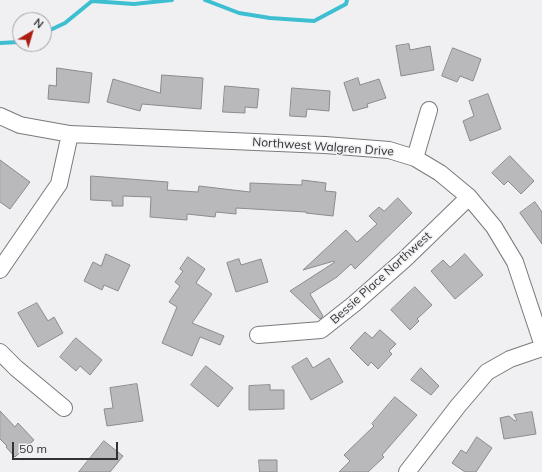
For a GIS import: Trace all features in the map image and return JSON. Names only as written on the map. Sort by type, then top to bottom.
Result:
[{"type":"street","points":[[415,158],[429,110]]},
{"type":"street","name":"Northwest Walgren Drive","points":[[0,116],[20,125],[70,134],[325,145],[389,150],[415,158],[440,172],[469,197],[494,227],[515,262],[542,343]]},
{"type":"street","points":[[0,270],[59,184],[70,134]]},
{"type":"street","name":"Bessie Place Northwest","points":[[258,335],[321,330],[354,304],[405,259],[469,197]]},
{"type":"street","points":[[407,472],[458,406],[487,372],[510,359],[542,348]]},
{"type":"street","points":[[0,352],[16,368],[64,408]]},
{"type":"building","points":[[409,44],[410,50],[430,46],[434,70],[401,76],[396,46]]},
{"type":"building","points":[[453,48],[481,59],[473,81],[460,76],[457,82],[442,76]]},
{"type":"building","points":[[57,68],[92,73],[89,103],[48,99],[49,85],[56,86]]},
{"type":"building","points":[[162,75],[203,78],[201,109],[142,104],[140,111],[107,102],[113,79],[160,93]]},
{"type":"building","points":[[358,78],[360,85],[379,79],[386,98],[367,104],[368,107],[353,111],[344,83]]},
{"type":"building","points":[[225,86],[259,89],[257,108],[245,107],[245,113],[223,112]]},
{"type":"building","points":[[292,88],[330,91],[329,111],[307,109],[306,117],[290,116]]},
{"type":"building","points":[[488,94],[501,129],[470,141],[463,121],[474,116],[469,101]]},
{"type":"building","points":[[510,156],[534,181],[521,194],[508,181],[504,185],[492,173]]},
{"type":"building","points":[[0,160],[30,182],[10,209],[0,202]]},
{"type":"building","points":[[91,176],[168,182],[167,190],[198,192],[199,186],[250,192],[250,183],[302,185],[302,180],[326,183],[325,191],[336,192],[333,216],[306,212],[236,208],[236,214],[216,212],[215,217],[187,214],[187,220],[150,217],[151,197],[123,196],[123,206],[112,206],[112,201],[91,200]]},
{"type":"building","points":[[398,198],[412,213],[355,269],[351,264],[337,277],[310,294],[323,316],[320,319],[290,291],[335,262],[334,261],[303,270],[346,230],[357,242],[377,224],[369,216],[379,207],[384,211]]},
{"type":"building","points":[[535,202],[542,212],[542,244],[520,213]]},
{"type":"building","points":[[106,254],[130,265],[118,291],[104,285],[102,290],[84,281],[93,262],[101,266]]},
{"type":"building","points":[[465,254],[483,275],[455,299],[431,271],[443,260],[450,267]]},
{"type":"building","points":[[188,257],[205,269],[196,283],[212,294],[192,323],[224,336],[220,345],[200,337],[192,356],[162,343],[177,307],[169,302],[180,286],[175,282],[183,271],[180,269]]},
{"type":"building","points":[[239,259],[241,265],[261,259],[268,282],[236,292],[227,263]]},
{"type":"building","points":[[415,287],[432,305],[417,319],[419,321],[410,330],[391,310]]},
{"type":"building","points":[[37,303],[48,321],[54,317],[63,333],[38,347],[18,313]]},
{"type":"building","points":[[380,330],[396,344],[389,351],[392,354],[378,369],[371,362],[368,366],[350,348],[365,332],[372,338]]},
{"type":"building","points":[[76,338],[102,360],[90,375],[80,366],[76,371],[60,357]]},
{"type":"building","points":[[307,358],[313,368],[329,358],[343,382],[311,400],[292,367]]},
{"type":"building","points":[[206,366],[233,388],[218,407],[191,385]]},
{"type":"building","points":[[421,368],[439,386],[431,395],[411,380]]},
{"type":"building","points":[[137,384],[143,421],[107,426],[104,409],[113,408],[110,388]]},
{"type":"building","points":[[270,385],[270,390],[284,390],[284,409],[249,410],[249,386]]},
{"type":"building","points":[[395,397],[417,415],[382,455],[384,457],[368,472],[339,472],[350,461],[344,455],[374,426],[372,424]]},
{"type":"building","points":[[0,411],[15,427],[18,423],[34,440],[15,457],[0,439]]},
{"type":"building","points":[[532,412],[536,434],[504,439],[500,418],[509,416],[515,421],[517,420],[514,415]]},
{"type":"building","points":[[477,437],[492,448],[476,472],[465,472],[452,463],[461,450],[466,453]]},
{"type":"building","points":[[104,441],[123,456],[110,472],[79,472]]},
{"type":"building","points":[[259,460],[277,460],[277,472],[260,472]]},
{"type":"waterway","points":[[52,29],[65,23],[92,1],[134,4],[172,0]]},
{"type":"waterway","points":[[205,0],[239,13],[270,18],[314,21],[346,4],[347,0]]},
{"type":"waterway","points":[[0,43],[12,42]]}]
